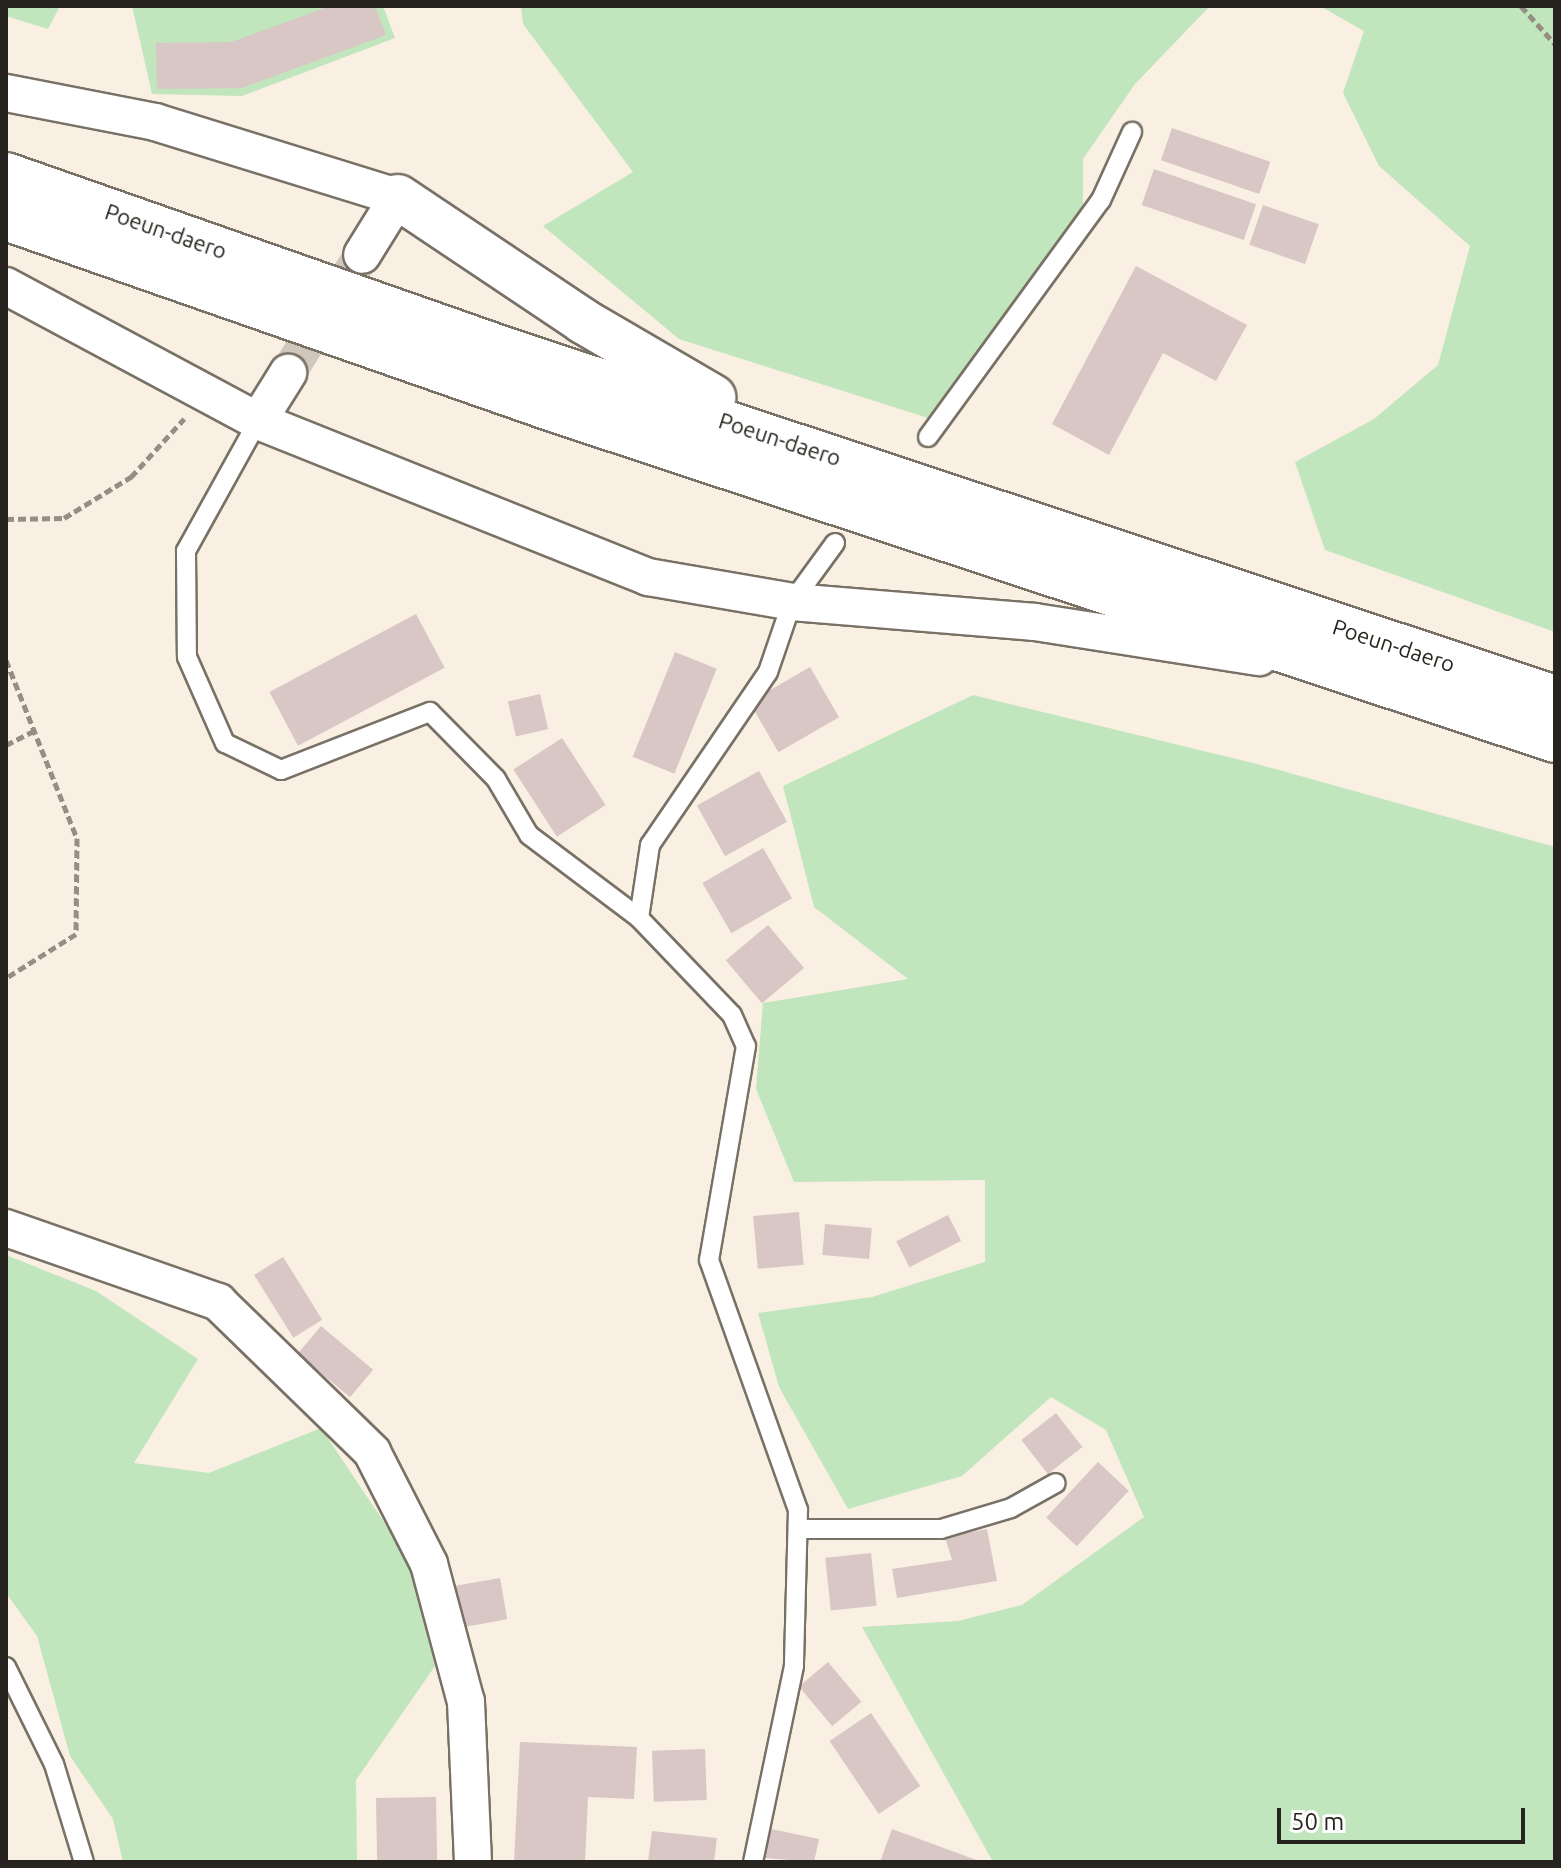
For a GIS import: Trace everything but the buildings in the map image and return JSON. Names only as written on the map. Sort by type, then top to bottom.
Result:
[{"type":"highway","name":"Poeun-daero","points":[[6,175],[503,349],[1555,698]]},
{"type":"highway","points":[[398,197],[583,321],[700,391],[845,460]]},
{"type":"highway","name":"Poeun-daero","points":[[6,218],[553,409],[1555,740]]},
{"type":"street","points":[[6,93],[155,122],[398,197],[362,255]]},
{"type":"street","points":[[6,286],[258,421],[648,577],[792,602],[1035,622],[1348,671]]},
{"type":"street","points":[[258,421],[288,373]]},
{"type":"street","points":[[6,1228],[218,1302],[372,1452],[429,1564],[466,1702],[473,1862]]},
{"type":"lane","points":[[928,437],[1101,200],[1132,132]]},
{"type":"lane","points":[[258,421],[186,551],[187,657],[225,743],[281,770],[430,712],[496,779],[529,835],[639,918],[732,1015],[746,1046],[709,1260],[798,1510],[794,1666],[753,1862]]},
{"type":"lane","points":[[639,918],[650,845],[768,672],[792,602],[835,543]]},
{"type":"lane","points":[[798,1529],[941,1529],[1011,1508],[1056,1483]]},
{"type":"lane","points":[[6,1667],[54,1764],[84,1862]]},
{"type":"path","points":[[1521,6],[1555,44]]},
{"type":"path","points":[[6,519],[64,518],[131,477],[206,395]]},
{"type":"path","points":[[6,660],[77,838],[76,934],[6,978]]},
{"type":"path","points":[[6,745],[34,731]]},
{"type":"green space","points":[[6,6],[60,6],[48,29],[6,16]]},
{"type":"green space","points":[[132,6],[383,6],[395,38],[242,96],[152,94]]},
{"type":"green space","points":[[521,6],[1210,6],[1135,84],[1083,159],[1083,245],[1006,334],[947,424],[679,339],[543,226],[633,172],[523,24]]},
{"type":"green space","points":[[1320,6],[1555,6],[1555,632],[1325,550],[1295,462],[1374,419],[1438,365],[1470,246],[1379,166],[1343,93],[1364,31]]},
{"type":"green space","points":[[973,695],[1257,764],[1555,847],[1555,1862],[993,1862],[862,1627],[958,1621],[1022,1605],[1144,1517],[1106,1430],[1051,1397],[962,1476],[848,1509],[779,1387],[758,1313],[872,1297],[985,1262],[985,1180],[794,1182],[756,1089],[763,1003],[908,979],[814,907],[783,786]]},
{"type":"green space","points":[[6,1255],[96,1291],[198,1359],[134,1463],[209,1473],[321,1428],[412,1564],[435,1666],[356,1780],[357,1862],[123,1862],[113,1819],[70,1756],[37,1636],[6,1593]]},
{"type":"tunnel","points":[[288,373],[362,255]]}]
